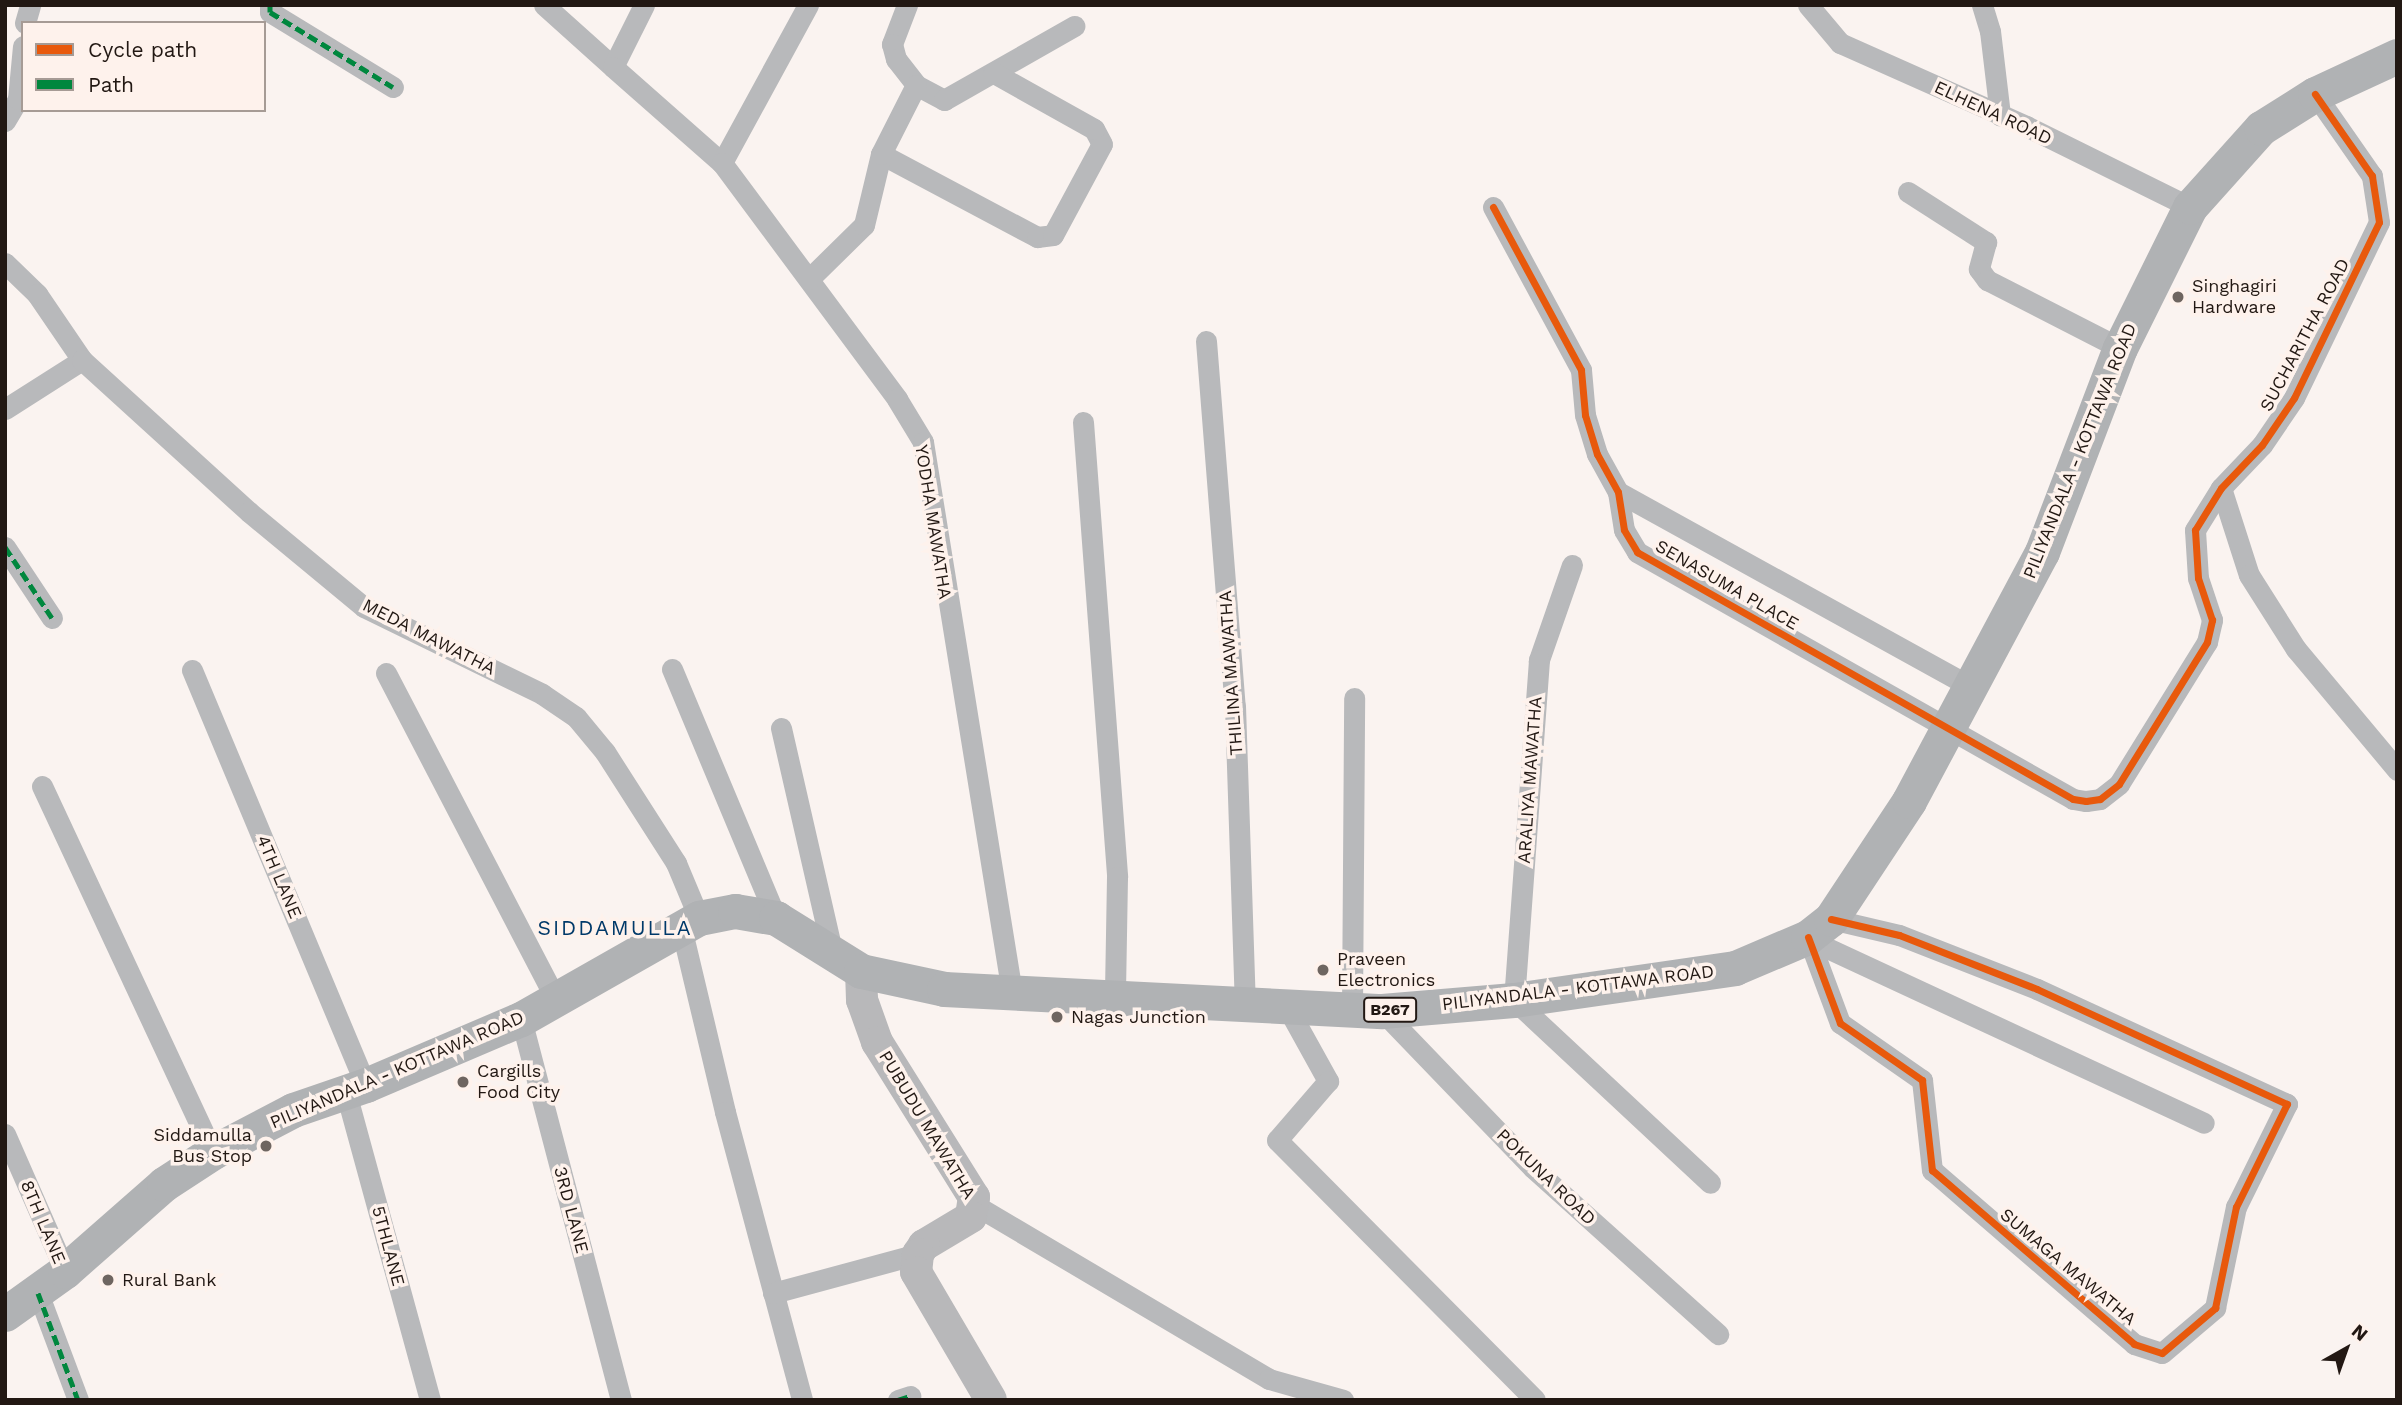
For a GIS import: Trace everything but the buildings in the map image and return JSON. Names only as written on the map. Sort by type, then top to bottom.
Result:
[{"type":"main road","name":"PILIYANDALA - KOTTAWA ROAD","points":[[5,1314],[38,1293],[65,1271],[164,1184],[213,1152],[293,1110],[356,1089],[521,1019],[690,922],[736,911],[776,918],[847,963],[944,989],[1115,995],[1245,1006],[1367,1010],[1514,1000],[1735,968],[1816,932],[1909,801],[2042,552],[2120,348],[2190,207],[2261,128],[2315,94],[2397,56]]},
{"type":"street","points":[[270,5],[270,12],[393,88]]},
{"type":"street","name":"YODHA MAWATHA","points":[[544,5],[722,163],[809,279],[923,442],[1012,993]]},
{"type":"street","points":[[614,67],[644,5]]},
{"type":"street","points":[[722,163],[808,5]]},
{"type":"street","points":[[907,5],[892,44],[896,59],[916,85],[944,100],[1074,26]]},
{"type":"street","name":"ELHENA ROAD","points":[[1808,5],[1840,43],[2000,115],[2190,207]]},
{"type":"street","points":[[1982,5],[1990,31],[2000,115]]},
{"type":"street","points":[[5,121],[18,99],[21,67]]},
{"type":"street","points":[[881,154],[1037,237],[1053,236],[1102,145],[1094,129],[994,73]]},
{"type":"street","points":[[809,279],[864,225],[881,154],[916,85]]},
{"type":"street","name":"SUCHARITHA ROAD","points":[[1949,728],[2073,799],[2100,799],[2119,784],[2211,632],[2212,620],[2198,578],[2195,530],[2221,488],[2262,445],[2294,398],[2379,222],[2372,176],[2315,94]]},
{"type":"street","points":[[1908,192],[1986,242],[1979,269],[1987,281],[2120,348]]},
{"type":"street","name":"SENASUMA PLACE","points":[[1493,207],[1568,339],[1581,370],[1585,415],[1597,454],[1618,492],[1629,541],[1651,562],[1949,728]]},
{"type":"street","name":"MEDA MAWATHA","points":[[5,263],[37,294],[82,360],[249,512],[364,607],[542,694],[576,717],[605,752],[676,863],[772,1293],[802,1400]]},
{"type":"street","name":"THILINA MAWATHA","points":[[1206,341],[1235,706],[1245,1006]]},
{"type":"street","points":[[5,409],[82,360]]},
{"type":"street","points":[[1083,422],[1117,877],[1115,995]]},
{"type":"street","points":[[2221,488],[2249,575],[2296,649],[2397,769]]},
{"type":"street","points":[[1618,492],[1971,687]]},
{"type":"street","points":[[5,547],[52,618]]},
{"type":"street","name":"ARALIYA MAWATHA","points":[[1514,1000],[1539,660],[1572,565]]},
{"type":"street","points":[[672,669],[776,918]]},
{"type":"street","name":"4TH LANE","points":[[192,670],[356,1089]]},
{"type":"street","points":[[386,673],[556,999]]},
{"type":"street","points":[[1354,698],[1367,1010]]},
{"type":"street","points":[[781,728],[847,963]]},
{"type":"street","points":[[42,786],[213,1152]]},
{"type":"street","points":[[1816,932],[2204,1123]]},
{"type":"street","name":"SUMAGA MAWATHA","points":[[1816,932],[1899,935],[2037,989],[2287,1104],[2236,1207],[2215,1308],[2162,1353],[2134,1344],[1932,1170],[1923,1080],[1840,1023],[1816,932]]},
{"type":"street","name":"PUBUDU MAWATHA","points":[[847,963],[877,1042],[969,1188],[975,1205],[964,1223],[935,1237],[918,1254]]},
{"type":"street","points":[[1514,1000],[1710,1183]]},
{"type":"street","points":[[1287,1007],[1328,1081],[1277,1140],[1535,1400]]},
{"type":"street","name":"POKUNA ROAD","points":[[1367,1010],[1533,1168],[1718,1334]]},
{"type":"street","name":"3RD LANE","points":[[521,1019],[621,1400]]},
{"type":"street","name":"5THLANE","points":[[356,1089],[430,1400]]},
{"type":"street","name":"8TH LANE","points":[[5,1134],[65,1271]]},
{"type":"street","points":[[975,1205],[1269,1379],[1343,1400]]},
{"type":"street","points":[[772,1293],[918,1254],[921,1283],[991,1400]]},
{"type":"street","points":[[38,1293],[78,1400]]},
{"type":"marked path","points":[[270,5],[270,12],[393,87]]},
{"type":"marked path","points":[[5,547],[52,618]]},
{"type":"marked path","points":[[38,1293],[78,1400]]},
{"type":"marked path","points":[[898,1400],[910,1396]]},
{"type":"cycle path","points":[[1493,207],[1581,370],[1585,415],[1597,454],[1618,492],[1624,530],[1637,552],[2073,799],[2086,801],[2100,799],[2119,784],[2207,642],[2212,620],[2198,578],[2195,530],[2221,488],[2262,445],[2294,398],[2379,222],[2372,176],[2315,94]]},
{"type":"cycle path","points":[[1808,937],[1840,1023],[1922,1080],[1932,1170],[2134,1344],[2162,1353],[2215,1308],[2236,1207],[2287,1104],[2037,989],[1899,935],[1831,919]]},
{"type":"place","name":"Singhagiri Hardware","points":[[2178,297]]},
{"type":"place","name":"Praveen Electronics","points":[[1323,970]]},
{"type":"place","name":"Nagas Junction","points":[[1057,1017]]},
{"type":"place","name":"Cargills Food City","points":[[463,1082]]},
{"type":"place","name":"Siddamulla Bus Stop","points":[[266,1146]]},
{"type":"place","name":"Rural Bank","points":[[108,1280]]},
{"type":"district","name":"SIDDAMULLA","points":[[615,928]]}]
